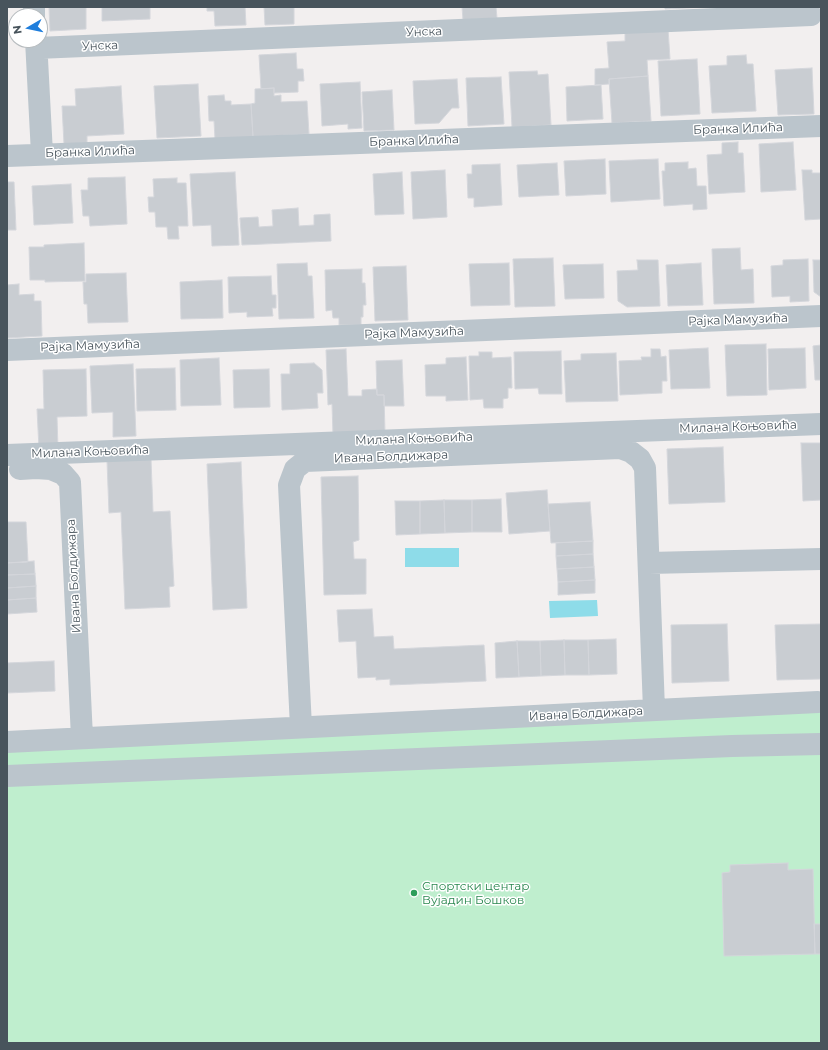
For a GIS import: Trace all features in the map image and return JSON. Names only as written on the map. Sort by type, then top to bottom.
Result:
[{"type":"street","name":"Унска","points":[[48,44],[811,15]]},
{"type":"street","name":"Унска","points":[[36,48],[42,154]]},
{"type":"street","name":"Бранка Илића","points":[[7,156],[821,126]]},
{"type":"street","name":"Рајка Мамузића","points":[[7,350],[821,316]]},
{"type":"street","name":"Милана Коњовића","points":[[7,455],[821,424]]},
{"type":"street","name":"Ивана Болдижара","points":[[301,727],[289,485],[295,469],[305,461],[620,448],[631,452],[640,459],[645,468],[654,710]]},
{"type":"street","name":"Ивана Болдижара","points":[[7,470],[36,468],[51,469],[63,474],[70,482],[82,738]]},
{"type":"street","points":[[649,564],[821,559]]},
{"type":"street","name":"Ивана Болдижара","points":[[7,742],[818,702]]},
{"type":"street","points":[[7,776],[724,746],[821,744]]},
{"type":"green space","name":"Спортски центар Вујадин Бошков","points":[[821,708],[821,1043],[7,1043],[7,744]]},
{"type":"water","points":[[405,548],[459,548],[459,567],[405,567]]},
{"type":"water","points":[[597,600],[598,616],[550,618],[549,601]]},
{"type":"building","points":[[49,7],[86,7],[86,29],[50,31]]},
{"type":"building","points":[[102,7],[150,7],[150,19],[102,21]]},
{"type":"building","points":[[207,7],[245,7],[246,25],[215,26],[214,11],[207,11]]},
{"type":"building","points":[[264,7],[294,7],[294,24],[265,25]]},
{"type":"building","points":[[462,7],[496,7],[497,18],[463,20]]},
{"type":"building","points":[[665,7],[708,7],[665,9]]},
{"type":"building","points":[[668,28],[670,59],[647,60],[648,76],[609,79],[609,84],[595,85],[595,69],[609,68],[607,42],[625,41],[625,30]]},
{"type":"building","points":[[296,53],[297,69],[303,69],[304,81],[298,81],[298,92],[274,93],[274,88],[261,89],[259,55]]},
{"type":"building","points":[[746,55],[747,64],[753,64],[756,111],[712,113],[709,66],[727,65],[727,56]]},
{"type":"building","points":[[697,59],[700,114],[661,116],[658,61]]},
{"type":"building","points":[[812,68],[814,114],[778,115],[775,70]]},
{"type":"building","points":[[537,71],[538,75],[548,74],[551,125],[512,127],[509,72]]},
{"type":"building","points":[[648,76],[651,121],[612,123],[609,79]]},
{"type":"building","points":[[501,77],[504,124],[468,126],[466,78]]},
{"type":"building","points":[[457,79],[459,108],[452,108],[439,123],[415,124],[413,81]]},
{"type":"building","points":[[360,82],[362,128],[348,129],[348,124],[322,126],[320,84]]},
{"type":"building","points":[[198,84],[201,136],[157,138],[154,86]]},
{"type":"building","points":[[601,85],[603,119],[567,121],[566,87]]},
{"type":"building","points":[[121,86],[124,134],[87,136],[87,143],[64,144],[62,106],[76,106],[75,89]]},
{"type":"building","points":[[274,88],[274,96],[281,95],[281,102],[307,101],[309,134],[253,137],[251,104],[255,103],[255,89]]},
{"type":"building","points":[[392,90],[394,130],[364,131],[362,92]]},
{"type":"building","points":[[224,95],[225,101],[231,101],[231,105],[251,104],[253,137],[215,139],[214,121],[209,121],[208,96]]},
{"type":"building","points":[[738,142],[738,153],[743,153],[745,192],[709,194],[707,155],[722,154],[722,143]]},
{"type":"building","points":[[793,142],[796,190],[761,192],[759,144]]},
{"type":"building","points":[[605,159],[606,194],[566,196],[564,161]]},
{"type":"building","points":[[658,159],[660,199],[611,202],[609,161]]},
{"type":"building","points":[[688,162],[688,169],[696,168],[697,186],[706,186],[707,209],[693,210],[693,204],[664,206],[662,171],[665,171],[665,163]]},
{"type":"building","points":[[557,163],[559,195],[519,197],[517,165]]},
{"type":"building","points":[[500,164],[502,205],[474,207],[474,198],[468,198],[467,174],[472,174],[472,165]]},
{"type":"building","points":[[445,170],[447,217],[413,219],[411,172]]},
{"type":"building","points":[[802,170],[812,170],[812,173],[821,173],[821,219],[805,220]]},
{"type":"building","points":[[235,172],[239,245],[212,246],[211,225],[193,226],[190,174]]},
{"type":"building","points":[[402,172],[404,214],[375,215],[373,174]]},
{"type":"building","points":[[125,177],[127,224],[90,226],[89,216],[83,216],[81,190],[88,190],[88,178]]},
{"type":"building","points":[[177,178],[177,183],[186,183],[188,226],[178,226],[179,239],[168,239],[167,227],[156,227],[155,212],[149,212],[148,197],[154,197],[153,179]]},
{"type":"building","points":[[7,182],[14,182],[16,230],[7,230]]},
{"type":"building","points":[[71,184],[73,223],[34,225],[32,186]]},
{"type":"building","points":[[298,208],[299,226],[314,225],[314,215],[330,214],[331,241],[242,245],[240,218],[258,217],[259,227],[273,226],[272,210]]},
{"type":"building","points":[[84,243],[85,281],[45,282],[45,280],[30,280],[29,247]]},
{"type":"building","points":[[740,248],[741,270],[753,269],[754,303],[714,304],[712,249]]},
{"type":"building","points":[[553,258],[555,306],[515,307],[513,259]]},
{"type":"building","points":[[808,259],[809,301],[790,302],[790,296],[772,297],[771,266],[783,265],[783,260]]},
{"type":"building","points":[[637,260],[658,260],[660,306],[627,307],[618,301],[617,271],[638,270]]},
{"type":"building","points":[[813,260],[821,260],[821,297],[814,292]]},
{"type":"building","points":[[307,263],[308,276],[312,276],[314,318],[279,319],[277,264]]},
{"type":"building","points":[[509,263],[510,305],[471,306],[469,264]]},
{"type":"building","points":[[701,263],[703,305],[668,306],[666,265]]},
{"type":"building","points":[[603,264],[604,298],[565,299],[563,265]]},
{"type":"building","points":[[406,266],[408,320],[375,321],[373,267]]},
{"type":"building","points":[[362,269],[362,283],[365,283],[366,305],[363,305],[361,325],[339,325],[339,318],[333,318],[332,310],[326,311],[325,270]]},
{"type":"building","points":[[126,273],[128,322],[88,323],[87,304],[84,304],[83,282],[86,282],[86,274]]},
{"type":"building","points":[[271,276],[272,295],[276,295],[276,308],[272,308],[273,316],[247,317],[247,312],[229,313],[228,277]]},
{"type":"building","points":[[222,280],[223,318],[181,319],[180,282]]},
{"type":"building","points":[[19,284],[19,295],[34,294],[34,301],[41,301],[42,336],[7,338],[7,285]]},
{"type":"building","points":[[766,344],[767,395],[727,396],[725,345]]},
{"type":"building","points":[[821,345],[821,380],[815,380],[813,346]]},
{"type":"building","points":[[708,348],[710,388],[671,389],[669,350]]},
{"type":"building","points":[[805,348],[806,388],[769,390],[768,349]]},
{"type":"building","points":[[346,349],[348,396],[362,396],[362,390],[377,389],[377,395],[384,395],[385,433],[333,435],[332,404],[328,405],[326,350]]},
{"type":"building","points":[[651,349],[660,349],[661,357],[666,356],[667,381],[662,381],[662,393],[620,395],[619,361],[642,360],[641,357],[651,357]]},
{"type":"building","points":[[561,351],[562,394],[539,394],[538,388],[515,389],[514,352]]},
{"type":"building","points":[[479,352],[492,352],[492,358],[511,357],[512,388],[508,388],[508,398],[503,399],[503,408],[484,408],[483,399],[470,400],[469,356],[479,356]]},
{"type":"building","points":[[616,353],[618,401],[566,402],[564,361],[581,360],[581,354]]},
{"type":"building","points":[[466,357],[468,400],[446,401],[446,396],[426,396],[425,365],[446,364],[446,358]]},
{"type":"building","points":[[219,358],[221,405],[181,406],[180,360]]},
{"type":"building","points":[[402,360],[404,406],[384,406],[384,395],[377,395],[376,361]]},
{"type":"building","points":[[314,363],[322,370],[323,393],[317,393],[318,408],[282,410],[281,374],[290,374],[290,364]]},
{"type":"building","points":[[133,364],[136,436],[113,437],[113,412],[92,413],[90,366]]},
{"type":"building","points":[[175,368],[176,410],[137,411],[136,369]]},
{"type":"building","points":[[86,369],[87,416],[57,417],[58,449],[39,449],[37,409],[44,409],[43,370]]},
{"type":"building","points":[[269,369],[270,407],[234,408],[233,370]]},
{"type":"building","points":[[801,443],[821,443],[821,500],[803,501]]},
{"type":"building","points":[[723,447],[725,502],[669,504],[667,449]]},
{"type":"building","points":[[151,459],[153,512],[170,511],[174,586],[169,587],[170,607],[125,609],[121,512],[109,513],[107,461]]},
{"type":"building","points":[[241,462],[247,608],[213,610],[207,464]]},
{"type":"building","points":[[358,476],[359,540],[353,542],[354,559],[366,559],[366,594],[324,595],[321,477]]},
{"type":"building","points":[[547,490],[550,531],[509,534],[506,493]]},
{"type":"building","points":[[501,499],[502,532],[472,532],[472,500]]},
{"type":"building","points":[[444,500],[445,533],[420,534],[420,501]]},
{"type":"building","points":[[444,500],[472,500],[472,532],[445,533]]},
{"type":"building","points":[[395,501],[420,501],[420,534],[396,535]]},
{"type":"building","points":[[590,502],[593,541],[551,543],[548,504]]},
{"type":"building","points":[[7,522],[26,522],[28,562],[7,563]]},
{"type":"building","points":[[593,541],[593,554],[556,556],[556,543]]},
{"type":"building","points":[[593,554],[594,567],[557,569],[556,556]]},
{"type":"building","points":[[34,561],[35,574],[7,575],[7,563]]},
{"type":"building","points":[[594,567],[595,580],[558,582],[557,569]]},
{"type":"building","points":[[35,574],[36,586],[7,588],[7,575]]},
{"type":"building","points":[[595,580],[595,593],[558,595],[558,582]]},
{"type":"building","points":[[36,586],[36,598],[7,600],[7,588]]},
{"type":"building","points":[[36,598],[37,612],[7,614],[7,600]]},
{"type":"building","points":[[372,609],[374,637],[393,636],[394,649],[484,645],[486,681],[390,685],[390,679],[376,680],[376,677],[358,678],[356,641],[339,642],[337,610]]},
{"type":"building","points":[[727,624],[729,681],[672,683],[671,625]]},
{"type":"building","points":[[821,624],[821,679],[777,680],[775,625]]},
{"type":"building","points":[[616,639],[617,674],[589,675],[588,640]]},
{"type":"building","points":[[564,640],[588,640],[589,675],[565,675]]},
{"type":"building","points":[[564,640],[565,675],[541,676],[540,641]]},
{"type":"building","points":[[517,641],[540,641],[541,676],[519,677]]},
{"type":"building","points":[[517,641],[519,677],[496,678],[495,643]]},
{"type":"building","points":[[54,661],[55,691],[7,693],[7,663]]},
{"type":"building","points":[[788,863],[788,870],[813,869],[815,954],[724,956],[722,873],[730,872],[730,865]]},
{"type":"building","points":[[814,924],[821,924],[821,954],[815,954]]},
{"type":"place","name":"Спортски центар Вујадин Бошков","points":[[414,893]]}]
